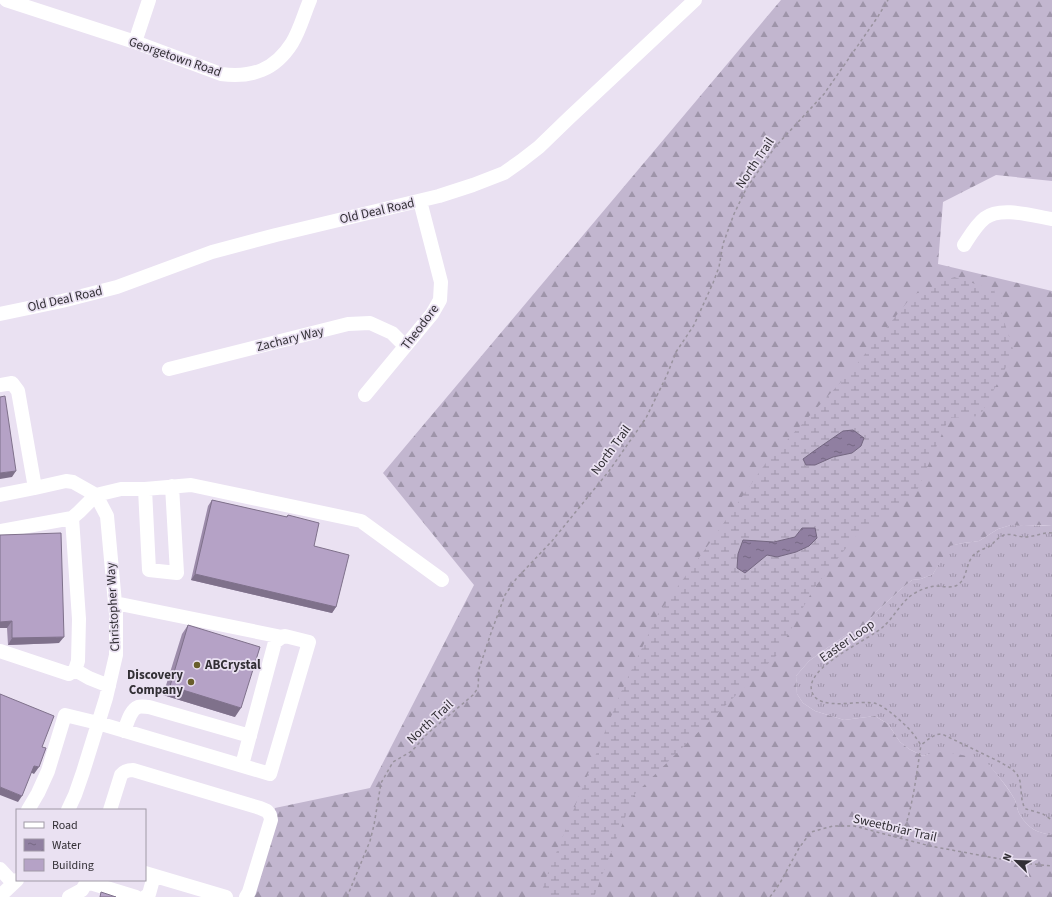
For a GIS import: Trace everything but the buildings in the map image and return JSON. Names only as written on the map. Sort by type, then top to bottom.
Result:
[{"type":"street","name":"Georgetown Road","points":[[6,0],[135,42],[221,74],[231,76],[254,73],[268,67],[279,59],[296,35],[310,0]]},
{"type":"street","points":[[135,42],[149,0]]},
{"type":"street","name":"Old Deal Road","points":[[0,314],[106,290],[219,250],[439,196],[504,173],[539,147],[695,0]]},
{"type":"street","name":"Theodore","points":[[365,395],[432,314],[440,300],[441,282],[420,201]]},
{"type":"street","points":[[964,245],[980,223],[992,214],[1009,212],[1052,219]]},
{"type":"street","name":"Zachary Way","points":[[169,369],[348,324],[370,323],[392,333],[405,346]]},
{"type":"street","points":[[0,385],[12,382],[18,391],[35,488]]},
{"type":"street","points":[[0,495],[66,481],[73,482],[96,495]]},
{"type":"street","points":[[0,531],[72,518],[96,495],[121,489],[145,489],[191,485],[361,521],[442,580]]},
{"type":"street","points":[[145,489],[149,570],[177,573],[172,486]]},
{"type":"street","name":"Christopher Way","points":[[68,809],[83,772],[109,686],[116,655],[116,614],[107,516],[96,495]]},
{"type":"street","points":[[0,651],[69,674],[75,670],[78,661],[79,619],[72,518]]},
{"type":"street","points":[[29,809],[38,793],[48,770],[65,715],[98,723],[270,774],[309,642],[115,603]]},
{"type":"street","points":[[242,765],[275,642],[282,637]]},
{"type":"street","points":[[75,670],[89,678],[109,686]]},
{"type":"street","points":[[124,731],[134,710],[138,707],[149,707],[250,736]]},
{"type":"street","points":[[110,809],[121,775],[123,772],[133,770],[267,811],[270,814],[270,820],[249,892],[246,897]]},
{"type":"street","points":[[0,869],[15,881],[0,896]]},
{"type":"street","points":[[145,897],[149,894],[150,874],[226,897]]},
{"type":"street","points":[[69,897],[82,890],[88,881],[136,897]]},
{"type":"path","name":"North Trail","points":[[347,897],[370,841],[381,783],[393,762],[412,751],[428,733],[473,695],[478,688],[479,669],[505,595],[516,579],[552,541],[609,470],[646,418],[667,376],[676,352],[694,325],[713,283],[719,266],[723,244],[734,214],[746,189],[775,147],[824,94],[888,0]]},
{"type":"path","name":"Easter Loop","points":[[921,745],[907,726],[879,704],[866,702],[832,704],[820,701],[811,691],[814,678],[820,670],[832,660],[884,626],[913,594],[926,588],[937,586],[956,586],[960,583],[972,556],[990,546],[1000,536],[1010,534],[1025,537],[1043,533],[1052,533]]},
{"type":"path","points":[[901,838],[908,820],[921,745],[937,734],[942,734],[1006,765],[1017,774],[1020,781],[1024,807],[1045,815],[1052,820]]},
{"type":"path","name":"Sweetbriar Trail","points":[[770,897],[780,883],[799,848],[811,832],[833,826],[854,826],[930,846],[1022,863],[1052,866]]},
{"type":"green space","points":[[781,0],[1052,0],[1052,181],[996,175],[943,202],[938,264],[1052,291],[1052,526],[1011,525],[998,529],[979,541],[950,546],[933,574],[921,579],[912,580],[876,612],[861,630],[846,635],[834,643],[809,661],[796,676],[797,694],[803,703],[815,711],[844,720],[875,716],[888,724],[900,742],[909,749],[923,756],[927,754],[944,752],[953,753],[982,761],[989,765],[1013,796],[1023,820],[1033,829],[1052,835],[1052,897],[252,897],[275,808],[370,788],[474,585],[383,473]]},
{"type":"green space","points":[[954,277],[994,290],[1014,352],[980,416],[949,418],[915,495],[855,537],[814,588],[776,656],[634,795],[594,897],[540,897],[546,878],[621,692],[659,612],[765,464],[852,370],[913,295]]},
{"type":"green space","points":[[1011,525],[1052,526],[1052,835],[1033,829],[1023,820],[1012,795],[989,765],[928,754],[923,756],[909,749],[900,742],[888,724],[875,716],[844,720],[815,711],[803,703],[797,694],[796,676],[809,661],[846,635],[861,630],[876,612],[912,580],[921,579],[933,574],[949,546],[979,541],[998,529]]},
{"type":"water","points":[[853,430],[864,438],[861,446],[852,453],[833,457],[815,465],[806,465],[803,459],[843,431]]},
{"type":"water","points":[[802,528],[815,528],[817,538],[809,546],[796,552],[777,557],[767,555],[745,573],[737,568],[738,554],[743,540],[774,542],[795,537]]},
{"type":"place","name":"ABCrystal","points":[[197,665]]},
{"type":"place","name":"Discovery Company","points":[[191,682]]}]
